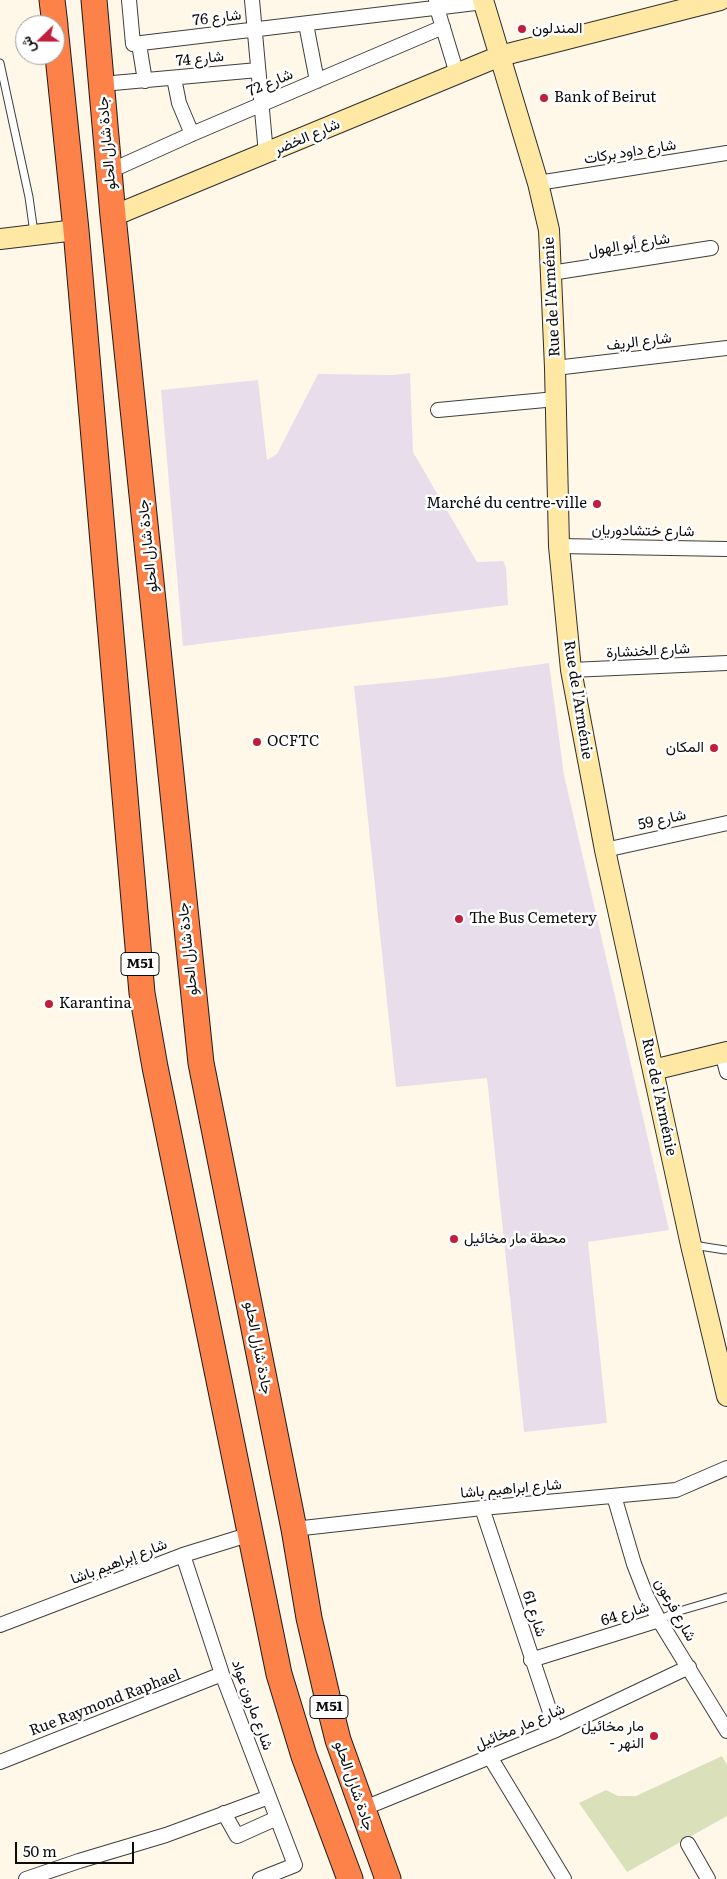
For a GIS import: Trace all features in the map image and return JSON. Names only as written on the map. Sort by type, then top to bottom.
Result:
[{"type":"highway","name":"M51","points":[[52,0],[54,15]]},
{"type":"highway","name":"جادة شارل الحلو","points":[[94,0],[113,216],[200,1063],[294,1529],[309,1618],[338,1740],[388,1879]]},
{"type":"highway","name":"M51","points":[[59,65],[76,230],[142,993],[155,1067],[278,1674],[304,1756],[350,1879]]},
{"type":"street","points":[[129,0],[136,44],[145,81]]},
{"type":"street","points":[[252,0],[266,154]]},
{"type":"street","name":"شارع الخضر","points":[[113,216],[500,56],[689,4],[720,0]]},
{"type":"street","name":"شارع 76","points":[[136,44],[306,24],[437,4],[483,1]]},
{"type":"street","name":"Rue de l'Arménie","points":[[483,1],[538,183],[549,230],[555,368],[559,546],[571,670],[605,850],[691,1244],[727,1396]]},
{"type":"street","points":[[437,4],[457,74]]},
{"type":"street","points":[[306,24],[317,81]]},
{"type":"street","name":"شارع 72","points":[[110,171],[443,27]]},
{"type":"street","name":"شارع 74","points":[[102,84],[258,70]]},
{"type":"street","points":[[174,78],[179,103],[192,134]]},
{"type":"street","name":"شارع داود بركات","points":[[538,183],[727,153]]},
{"type":"street","points":[[0,239],[76,230]]},
{"type":"street","name":"شارع أبو الهول","points":[[552,274],[711,248]]},
{"type":"street","name":"شارع الريف","points":[[555,368],[727,348]]},
{"type":"street","points":[[438,410],[556,400]]},
{"type":"street","name":"شارع ختشادوريان","points":[[559,546],[727,549]]},
{"type":"street","name":"شارع الخنشارة","points":[[571,670],[727,663]]},
{"type":"street","name":"شارع 59","points":[[605,850],[727,823]]},
{"type":"street","points":[[653,1070],[725,1059]]},
{"type":"street","name":"شارع ابراهيم باشا","points":[[294,1529],[482,1508],[676,1490],[727,1468]]},
{"type":"street","name":"شارع فرعون","points":[[614,1496],[634,1564],[659,1620],[727,1731]]},
{"type":"street","name":"شارع 61","points":[[482,1508],[531,1660],[556,1730]]},
{"type":"street","name":"شارع إبراهيم باشا","points":[[0,1625],[183,1555],[251,1534]]},
{"type":"street","name":"شارع مارون عواد","points":[[183,1555],[222,1674],[295,1865],[260,1879]]},
{"type":"street","name":"شارع 64","points":[[531,1660],[659,1620]]},
{"type":"street","name":"شارع مار مخائيل","points":[[362,1810],[556,1730],[689,1668]]},
{"type":"street","name":"Rue Raymond Raphael","points":[[0,1762],[222,1674]]},
{"type":"street","points":[[490,1757],[564,1879]]},
{"type":"street","points":[[26,1879],[166,1835],[269,1798]]},
{"type":"street","points":[[224,1813],[237,1836],[277,1818]]},
{"type":"street","points":[[688,1844],[708,1879]]},
{"type":"lane","points":[[0,63],[29,196],[35,236]]},
{"type":"lane","points":[[691,1244],[725,1250]]},
{"type":"lane","name":"شارع 64","points":[[659,1620],[676,1612],[727,1597]]},
{"type":"shaded area","points":[[410,373],[413,452],[477,562],[503,561],[506,567],[508,605],[183,646],[161,390],[258,380],[267,460],[277,454],[318,374],[393,375]]},
{"type":"shaded area","points":[[549,663],[564,775],[669,1230],[588,1242],[607,1423],[524,1432],[487,1078],[396,1087],[354,686],[439,678]]},
{"type":"green space","points":[[722,1756],[727,1765],[727,1816],[627,1872],[579,1803],[606,1790],[618,1796],[636,1796]]},
{"type":"place","name":"المندلون","points":[[522,29]]},
{"type":"place","name":"Bank of Beirut","points":[[544,98]]},
{"type":"place","name":"Marché du centre-ville","points":[[597,504]]},
{"type":"place","name":"OCFTC","points":[[257,742]]},
{"type":"place","name":"المكان","points":[[714,748]]},
{"type":"place","name":"The Bus Cemetery","points":[[459,919]]},
{"type":"place","name":"Karantina","points":[[49,1004]]},
{"type":"place","name":"محطة مار مخائيل","points":[[454,1239]]},
{"type":"place","name":"مار مخائيل - النهر","points":[[654,1736]]}]
